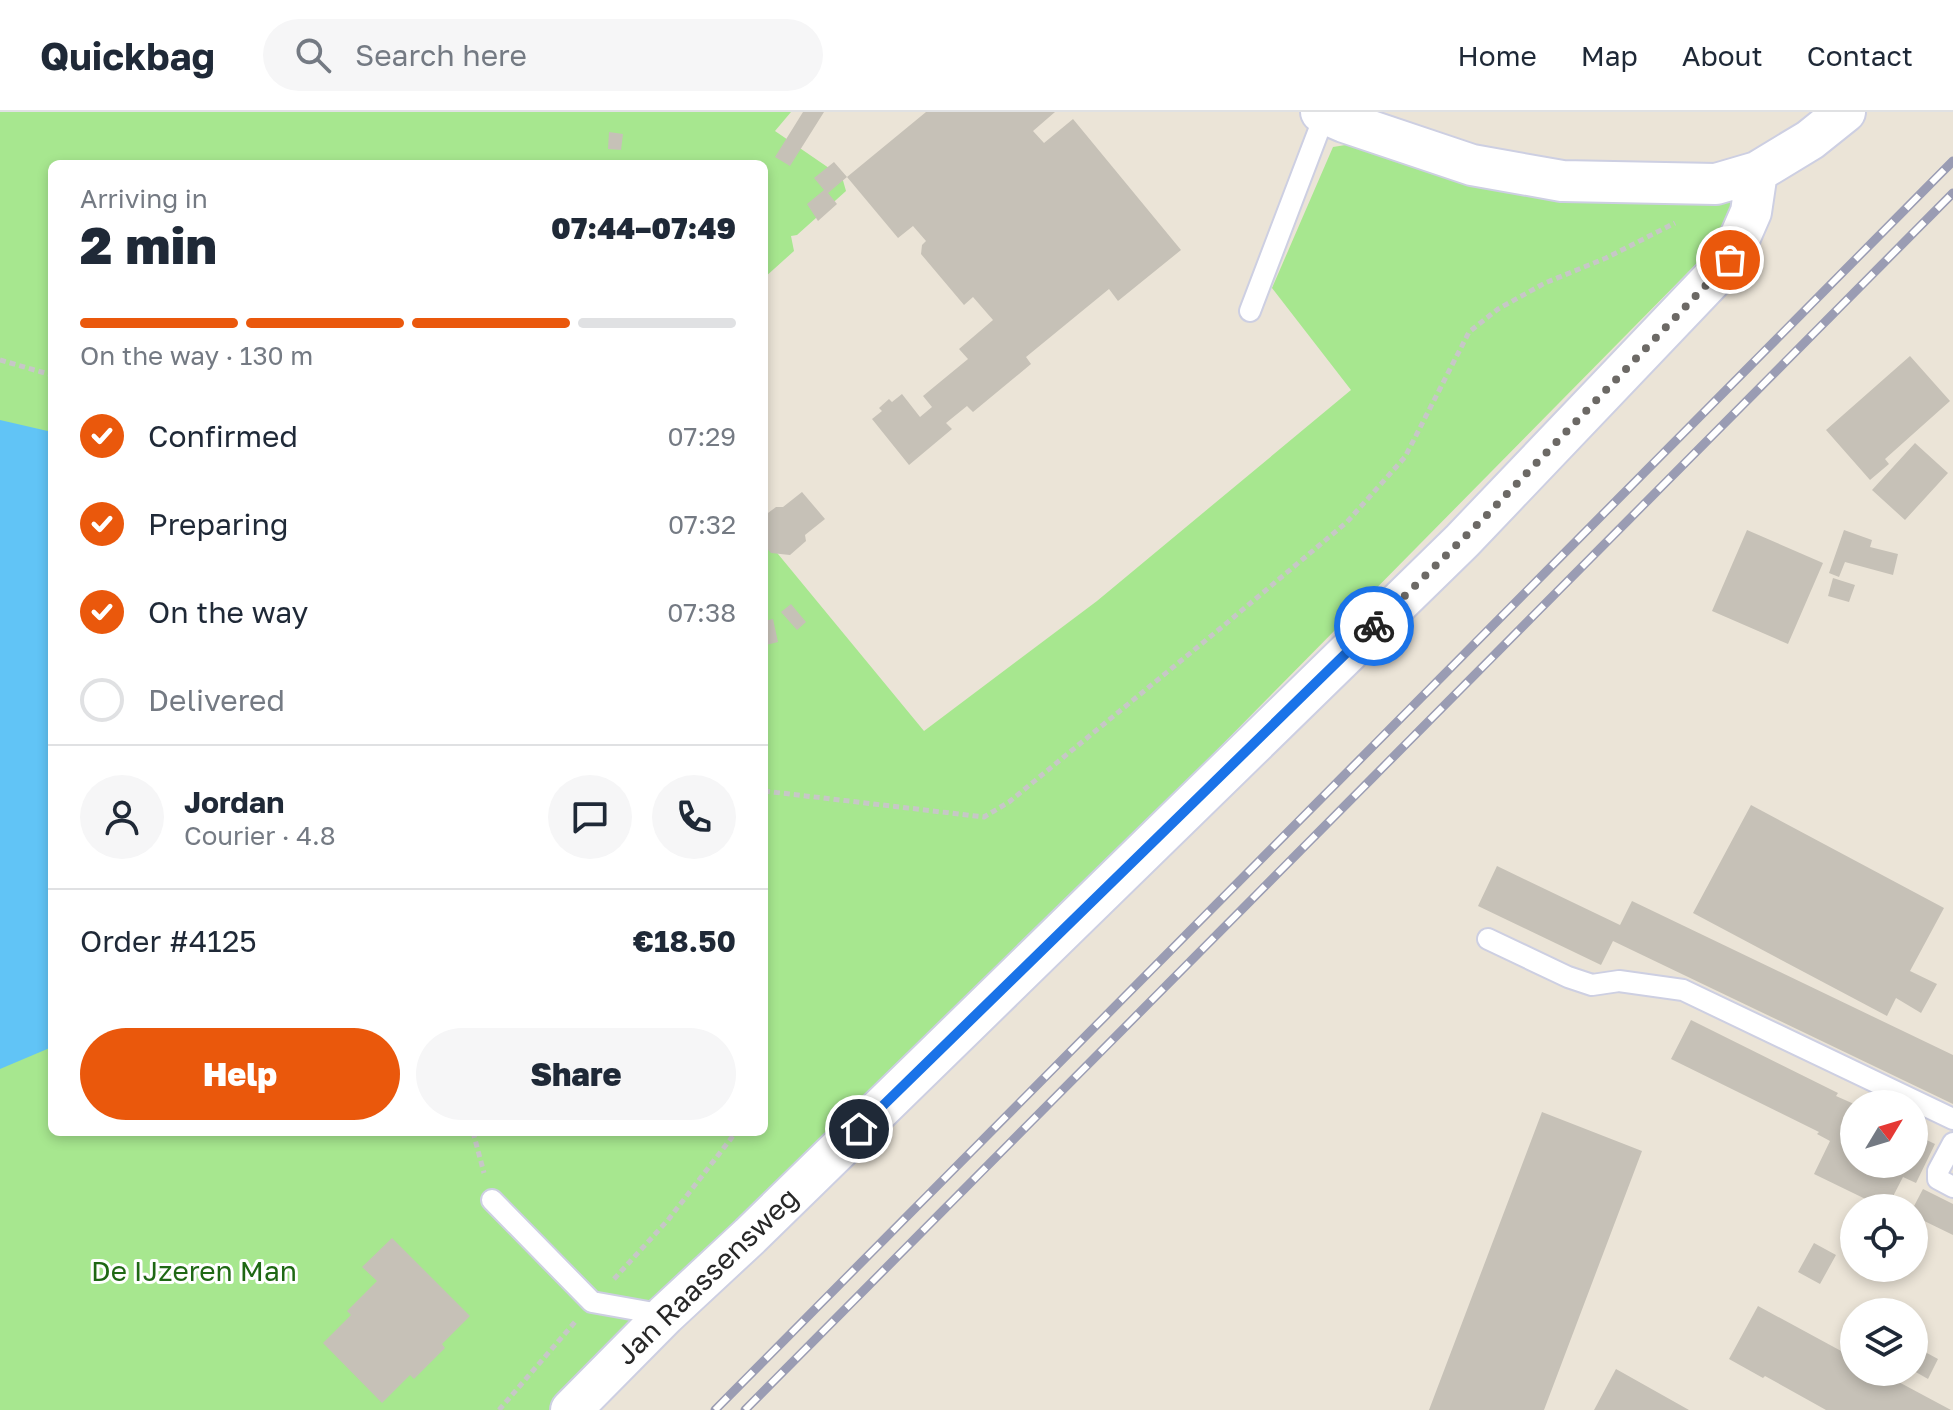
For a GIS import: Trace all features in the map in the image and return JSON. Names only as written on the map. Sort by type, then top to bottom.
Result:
[{"type":"street","points":[[1323,113],[1472,165],[1562,181],[1716,184],[1757,172],[1810,140],[1845,112]]},
{"type":"street","name":"Jan Raassensweg","points":[[571,1410],[1484,518],[1730,260],[1751,212],[1757,172]]},
{"type":"lane","points":[[1250,311],[1323,113]]},
{"type":"lane","points":[[1488,939],[1592,985],[1619,981],[1683,990],[1953,1119]]},
{"type":"lane","points":[[1953,1143],[1938,1171],[1938,1179],[1953,1187]]},
{"type":"lane","points":[[492,1200],[592,1302],[665,1315]]},
{"type":"path","points":[[768,791],[984,817],[1009,802],[1347,522],[1405,457],[1469,332],[1498,309],[1545,283],[1606,258],[1659,229],[1712,206],[1716,184]]},
{"type":"path","points":[[0,360],[48,374]]},
{"type":"path","points":[[473,1136],[492,1200]]},
{"type":"path","points":[[499,1410],[668,1220],[733,1136]]},
{"type":"green space","name":"De IJzeren Man","points":[[0,112],[791,112],[775,131],[842,177],[846,191],[797,235],[791,236],[794,251],[768,274],[768,160],[48,160],[48,1136],[768,1136],[768,542],[924,731],[1097,601],[1351,390],[1272,288],[1333,147],[1358,143],[1716,194],[1738,201],[1731,225],[1700,260],[1138,830],[554,1410],[0,1410]]},
{"type":"water","points":[[0,420],[48,431],[48,1049],[0,1069]]},
{"type":"building","points":[[803,112],[824,112],[790,166],[775,157]]},
{"type":"building","points":[[926,112],[1055,112],[1033,131],[1044,143],[1073,119],[1181,250],[1118,301],[1109,289],[1026,357],[1031,364],[973,412],[967,406],[946,423],[952,429],[909,465],[872,419],[882,411],[879,408],[889,399],[892,402],[902,394],[920,417],[932,407],[923,396],[968,359],[959,349],[993,320],[973,297],[964,305],[921,254],[926,241],[913,226],[898,238],[847,177]]},
{"type":"building","points":[[609,132],[623,134],[621,150],[608,149]]},
{"type":"building","points":[[834,162],[847,177],[828,193],[837,204],[818,221],[807,204],[824,190],[814,178]]},
{"type":"building","points":[[1910,356],[1950,401],[1885,459],[1889,464],[1870,480],[1826,430]]},
{"type":"building","points":[[1915,443],[1948,473],[1905,520],[1872,490]]},
{"type":"building","points":[[802,492],[825,519],[805,535],[806,541],[790,555],[771,553],[768,550],[768,513],[776,507],[783,507]]},
{"type":"building","points":[[1747,530],[1823,563],[1788,644],[1712,611]]},
{"type":"building","points":[[1844,530],[1872,540],[1870,547],[1898,554],[1893,575],[1845,562],[1839,577],[1829,573]]},
{"type":"building","points":[[1833,578],[1855,585],[1849,602],[1828,596]]},
{"type":"building","points":[[791,604],[806,622],[797,630],[781,612]]},
{"type":"building","points":[[773,619],[778,642],[768,644],[768,620]]},
{"type":"building","points":[[1751,805],[1944,908],[1910,971],[1937,984],[1921,1013],[1896,998],[1887,1016],[1693,913]]},
{"type":"building","points":[[1497,866],[1620,925],[1632,901],[1953,1055],[1953,1104],[1613,941],[1601,965],[1478,906]]},
{"type":"building","points":[[1691,1020],[1838,1093],[1840,1178],[1902,1178],[1894,1194],[1855,1194],[1814,1174],[1830,1141],[1817,1134],[1819,1132],[1671,1059]]},
{"type":"building","points":[[1542,1112],[1642,1151],[1544,1410],[1429,1410]]},
{"type":"building","points":[[1928,1141],[1935,1144],[1928,1158]]},
{"type":"building","points":[[1923,1189],[1953,1204],[1953,1235],[1928,1223],[1928,1194],[1920,1194]]},
{"type":"building","points":[[392,1238],[470,1316],[442,1344],[445,1348],[414,1379],[410,1375],[382,1403],[323,1343],[351,1315],[347,1311],[377,1281],[362,1267]]},
{"type":"building","points":[[1814,1243],[1836,1255],[1820,1284],[1798,1272]]},
{"type":"building","points":[[1758,1306],[1840,1350],[1840,1386],[1906,1386],[1951,1410],[1826,1410],[1729,1359]]},
{"type":"building","points":[[1928,1354],[1938,1359],[1928,1379]]},
{"type":"building","points":[[1616,1369],[1689,1410],[1594,1410]]},
{"type":"railway","points":[[715,1410],[1953,161]]},
{"type":"railway","points":[[745,1410],[1953,193]]},
{"type":"way so far","points":[[1374,626],[1484,518],[1730,260]]},
{"type":"route","points":[[859,1129],[1374,626]]}]
